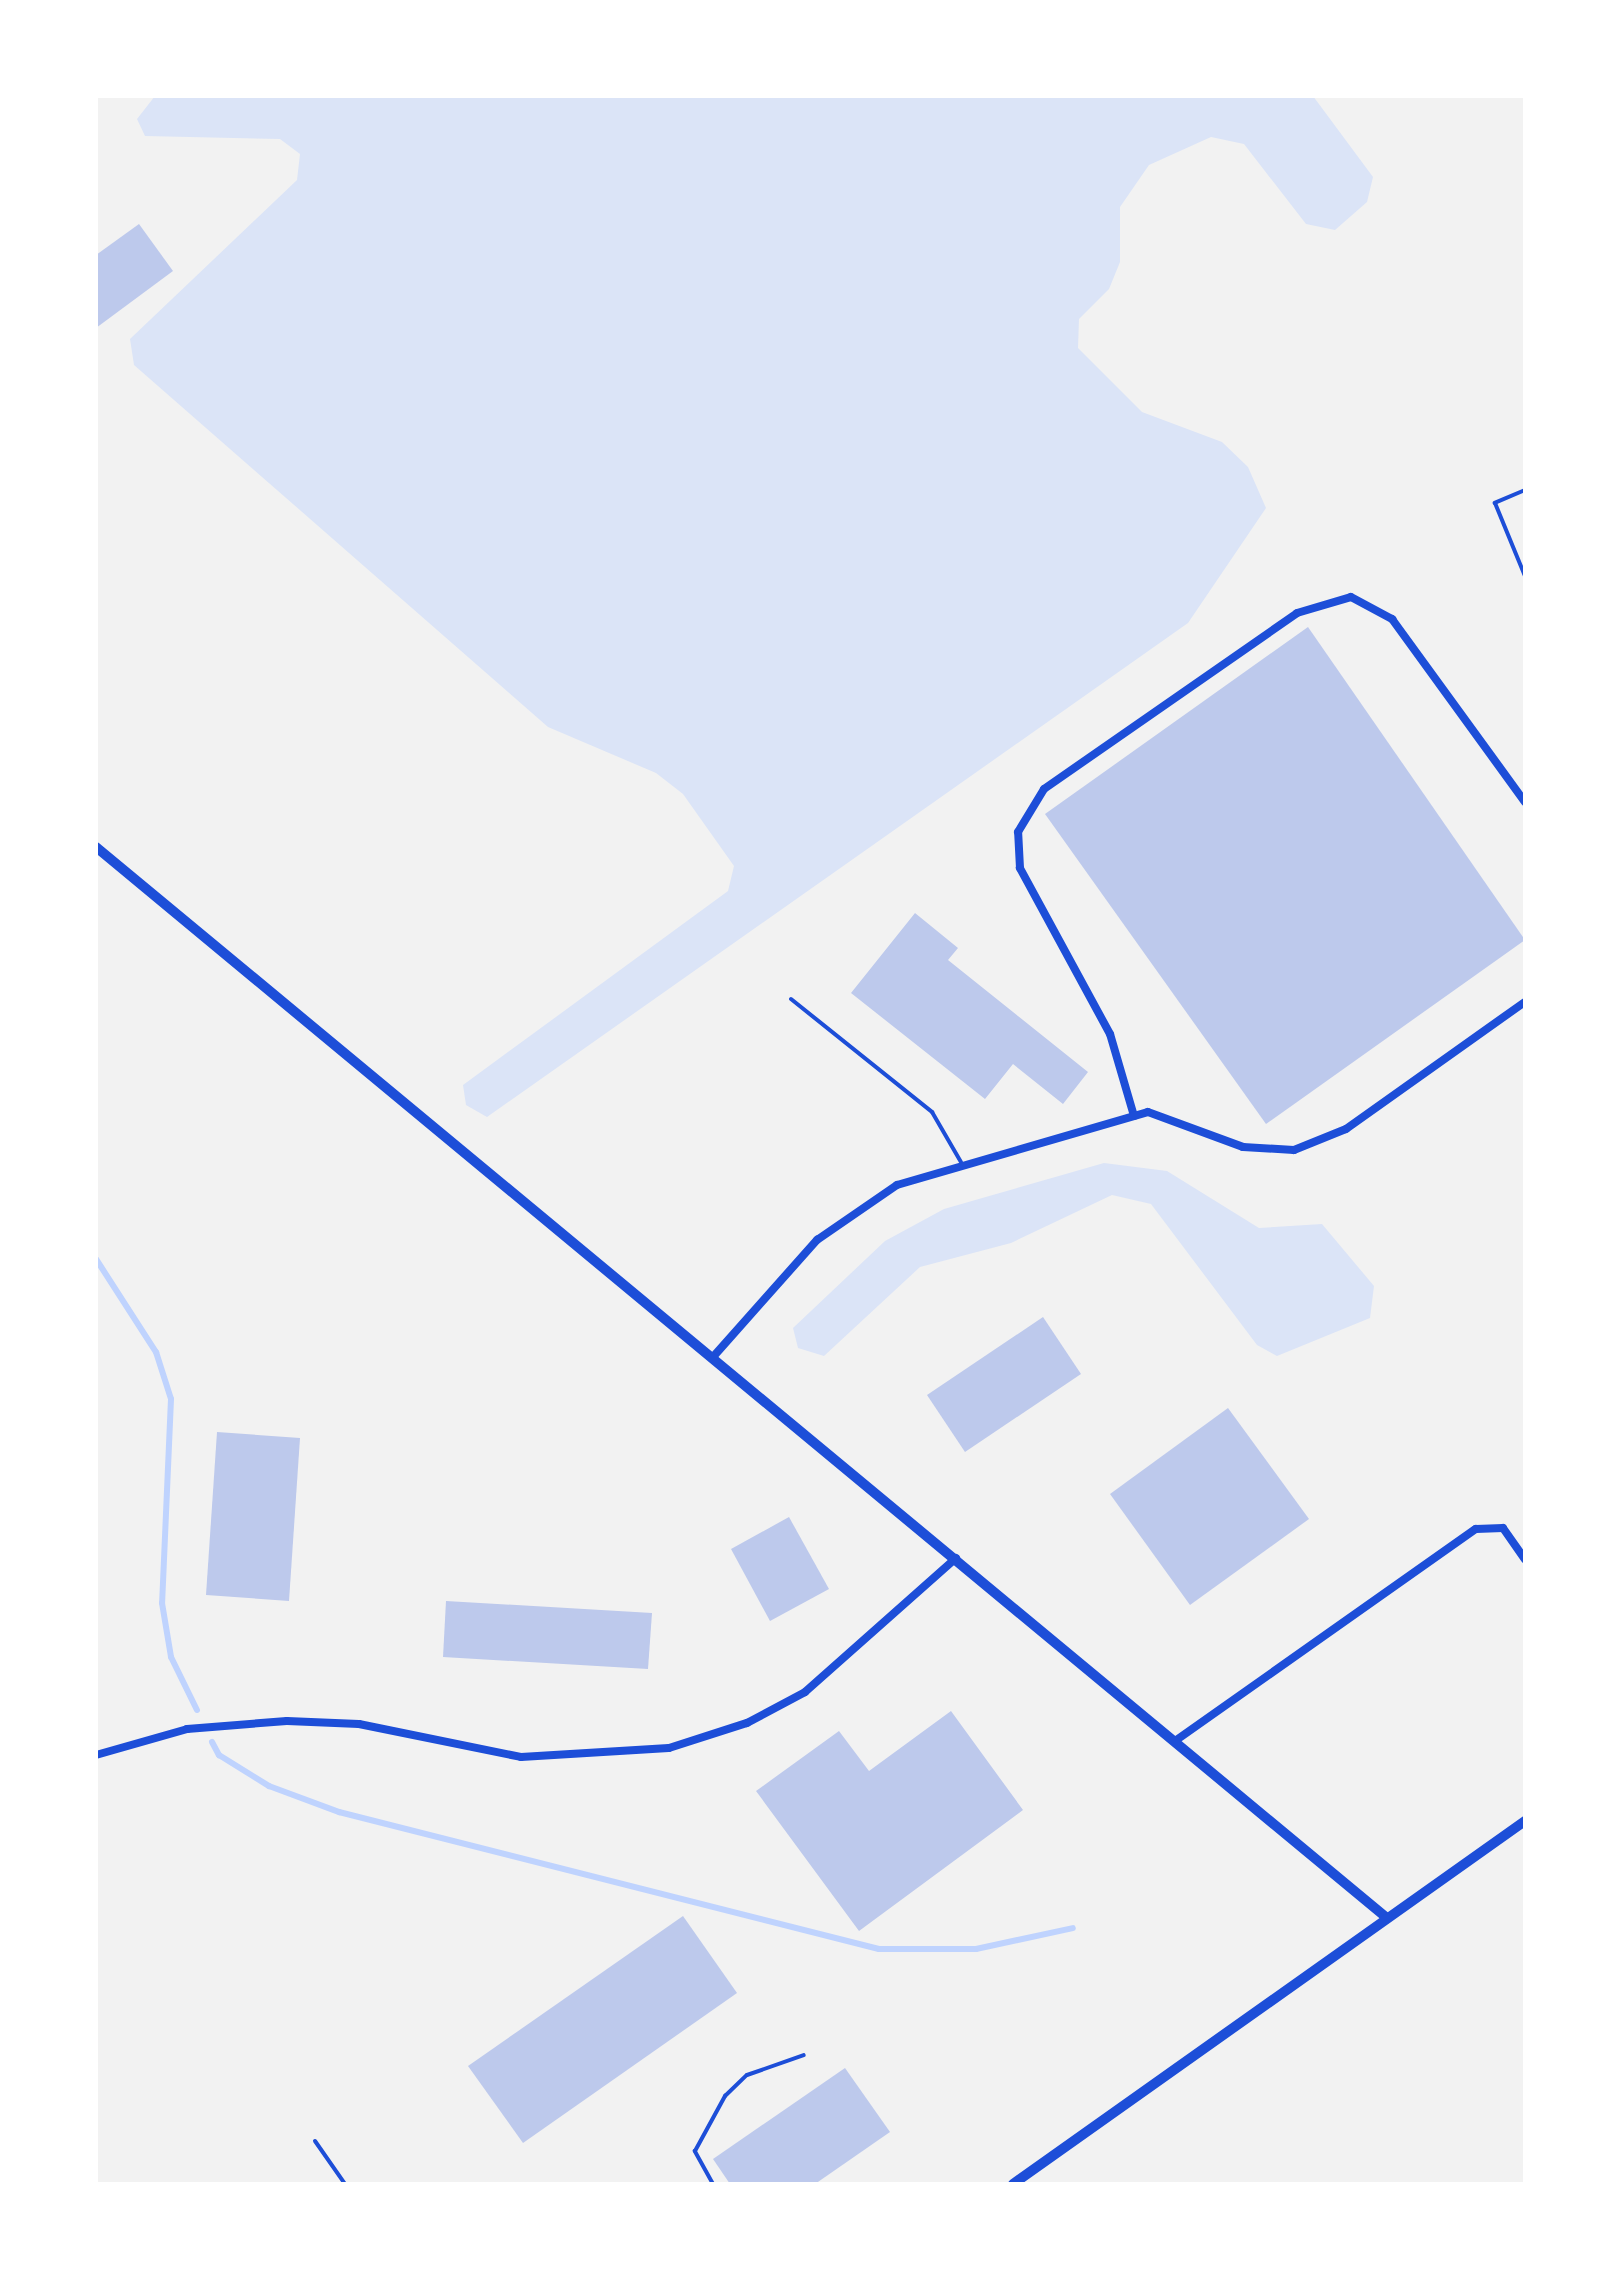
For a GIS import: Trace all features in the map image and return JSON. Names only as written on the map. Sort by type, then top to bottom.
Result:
[{"type":"street","points":[[1134,1116],[1110,1034],[1020,868],[1018,832],[1044,789],[1297,613],[1351,597],[1392,619],[1525,802]]},
{"type":"street","points":[[96,847],[1387,1918]]},
{"type":"street","points":[[713,1357],[836,1224],[897,1185],[961,1162],[1134,1116],[1163,1112],[1243,1147],[1294,1150],[1375,1110],[1525,1002]]},
{"type":"street","points":[[1175,1741],[1476,1529],[1503,1528],[1525,1559]]},
{"type":"street","points":[[97,1753],[198,1727],[299,1721],[359,1724],[521,1757],[669,1748],[736,1727],[805,1692],[859,1652],[956,1558]]},
{"type":"street","points":[[1013,2184],[1525,1821]]},
{"type":"lane","points":[[1525,490],[1495,503],[1525,576]]},
{"type":"lane","points":[[791,999],[932,1112],[961,1162]]},
{"type":"lane","points":[[713,2184],[695,2151],[725,2096],[747,2075],[804,2055]]},
{"type":"lane","points":[[315,2141],[345,2184]]},
{"type":"shaded area","points":[[155,96],[1313,96],[1373,177],[1367,202],[1335,230],[1306,224],[1244,144],[1211,137],[1149,165],[1120,207],[1120,262],[1109,289],[1079,319],[1078,348],[1142,412],[1222,442],[1248,467],[1266,508],[1188,623],[487,1117],[466,1105],[463,1085],[728,891],[734,866],[683,794],[656,773],[548,727],[134,365],[130,339],[297,180],[300,154],[280,139],[145,136],[137,119]]},
{"type":"shaded area","points":[[1104,1163],[1167,1171],[1259,1228],[1322,1224],[1374,1286],[1370,1318],[1277,1356],[1257,1345],[1151,1204],[1112,1195],[1011,1243],[920,1267],[824,1356],[798,1348],[793,1328],[885,1241],[944,1209]]},
{"type":"building","points":[[139,224],[173,271],[96,328],[96,255]]},
{"type":"building","points":[[1308,627],[1525,940],[1266,1124],[1045,814]]},
{"type":"building","points":[[915,913],[958,948],[948,960],[1088,1072],[1063,1104],[1013,1064],[985,1099],[851,993]]},
{"type":"building","points":[[1043,1317],[1081,1374],[965,1452],[927,1395]]},
{"type":"building","points":[[1228,1408],[1309,1519],[1190,1605],[1110,1494]]},
{"type":"building","points":[[217,1432],[300,1438],[289,1601],[206,1595]]},
{"type":"building","points":[[789,1517],[829,1589],[770,1621],[731,1549]]},
{"type":"building","points":[[446,1601],[652,1613],[648,1669],[443,1657]]},
{"type":"building","points":[[951,1711],[1023,1810],[859,1931],[756,1791],[839,1731],[869,1771]]},
{"type":"building","points":[[683,1916],[737,1993],[523,2143],[468,2066]]},
{"type":"building","points":[[845,2068],[890,2132],[815,2184],[730,2184],[713,2159]]},
{"type":"waterway","points":[[96,1259],[156,1352],[171,1399],[162,1603],[171,1657],[197,1710]]},
{"type":"waterway","points":[[212,1742],[219,1755],[269,1786],[339,1812],[879,1949],[976,1949],[1073,1928]]}]
